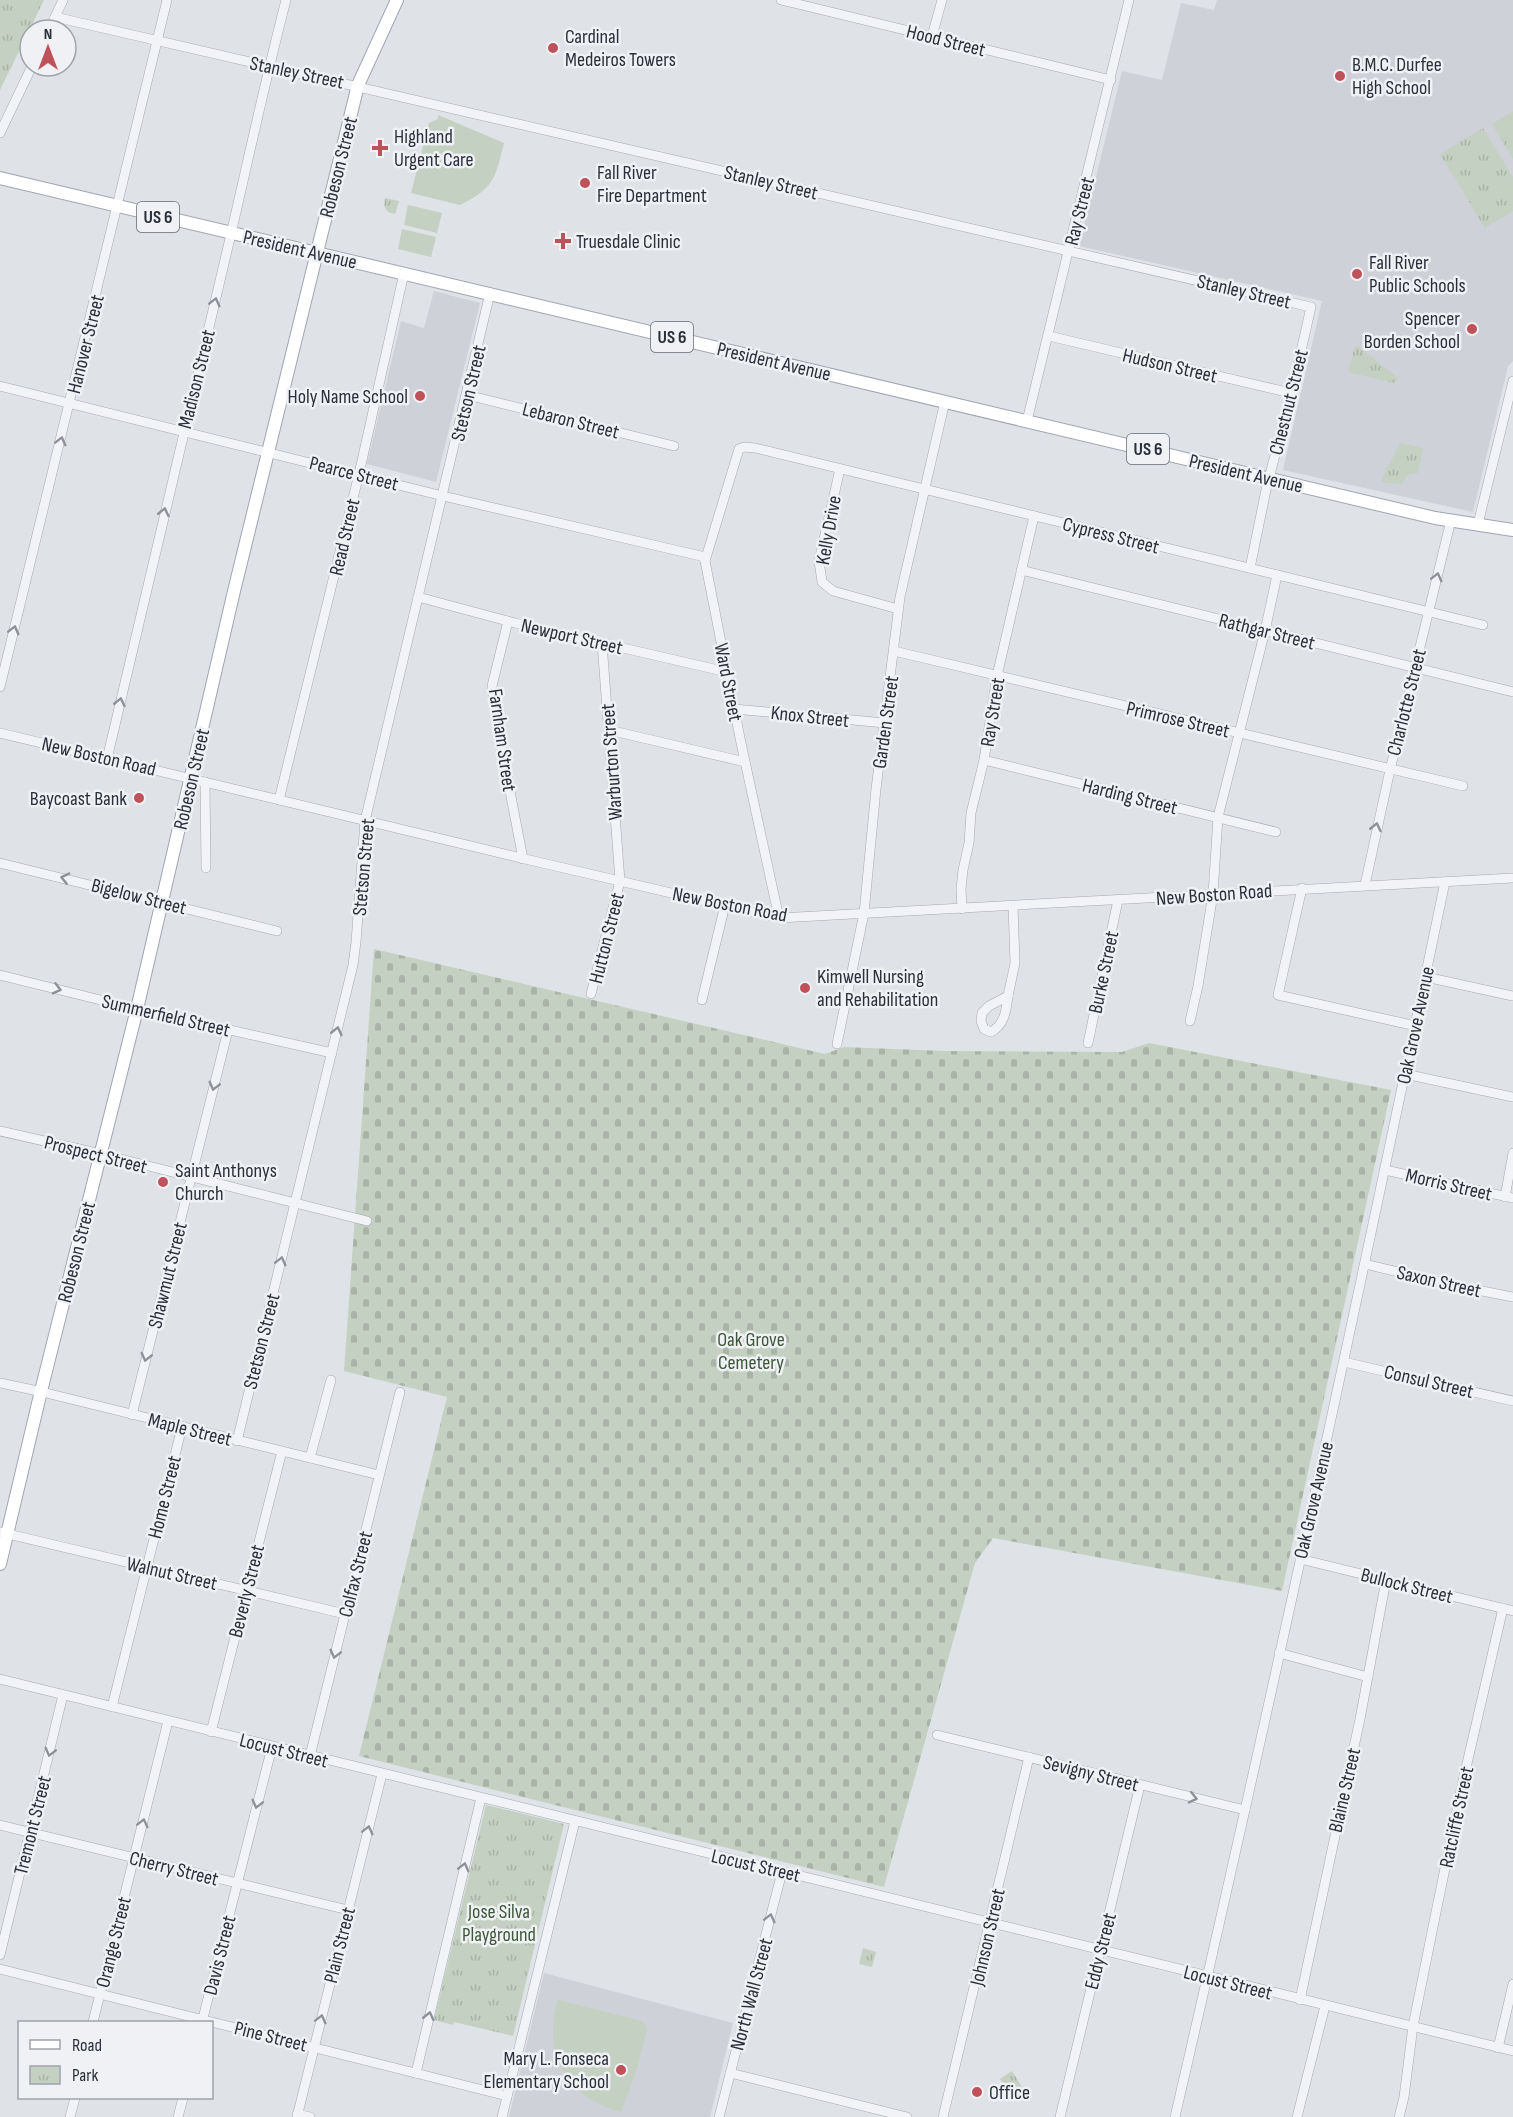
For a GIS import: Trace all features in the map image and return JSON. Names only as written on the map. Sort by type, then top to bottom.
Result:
[{"type":"main road","name":"Robeson Street","points":[[0,1564],[4,1533],[137,1009],[234,591],[358,85],[398,0]]},
{"type":"main road","name":"President Avenue","points":[[0,178],[1269,478],[1450,520],[1513,530]]},
{"type":"street","points":[[55,17],[63,0]]},
{"type":"street","name":"Hanover Street","points":[[0,687],[167,0]]},
{"type":"street","name":"Madison Street","points":[[107,759],[286,0]]},
{"type":"street","name":"Hood Street","points":[[781,0],[1111,80]]},
{"type":"street","points":[[932,36],[942,0]]},
{"type":"street","name":"Ray Street","points":[[1027,421],[1129,0]]},
{"type":"street","name":"Stanley Street","points":[[55,17],[358,85],[1311,307]]},
{"type":"street","points":[[0,133],[26,78]]},
{"type":"street","name":"Read Street","points":[[279,800],[359,474],[404,273]]},
{"type":"street","name":"Stetson Street","points":[[237,1441],[332,1053],[356,942],[365,821],[490,293]]},
{"type":"street","name":"Chestnut Street","points":[[1250,568],[1269,478],[1311,307]]},
{"type":"street","name":"Hudson Street","points":[[1049,336],[1291,393]]},
{"type":"street","points":[[1478,524],[1513,381]]},
{"type":"street","name":"Pearce Street","points":[[0,386],[443,496],[694,555],[705,558],[705,561]]},
{"type":"street","name":"Lebaron Street","points":[[467,395],[674,446]]},
{"type":"street","name":"Garden Street","points":[[837,1044],[864,913],[876,789],[898,609],[945,401]]},
{"type":"street","name":"Cypress Street","points":[[739,449],[755,448],[1484,625]]},
{"type":"street","name":"Ward Street","points":[[739,449],[705,561],[779,918]]},
{"type":"street","name":"Kelly Drive","points":[[840,469],[819,561],[822,582],[833,591],[898,609]]},
{"type":"street","name":"Ray Street","points":[[962,909],[961,890],[969,843],[971,813],[984,760],[997,676],[1034,516]]},
{"type":"street","name":"Charlotte Street","points":[[1365,885],[1389,770],[1450,520]]},
{"type":"street","name":"Rathgar Street","points":[[1021,570],[1513,692]]},
{"type":"street","points":[[1190,1022],[1213,894],[1218,817],[1277,575]]},
{"type":"street","name":"Newport Street","points":[[418,597],[508,621],[727,672]]},
{"type":"street","name":"Farnham Street","points":[[508,621],[492,686],[523,859]]},
{"type":"street","name":"Warburton Street","points":[[602,643],[620,881]]},
{"type":"street","name":"Primrose Street","points":[[894,651],[1462,786]]},
{"type":"street","name":"Knox Street","points":[[734,709],[885,723]]},
{"type":"street","points":[[609,730],[745,762]]},
{"type":"street","name":"New Boston Road","points":[[0,733],[779,918],[1513,878]]},
{"type":"street","name":"Harding Street","points":[[984,760],[1276,832]]},
{"type":"street","points":[[205,782],[206,868]]},
{"type":"street","name":"Bigelow Street","points":[[0,863],[277,931]]},
{"type":"street","name":"Hutton Street","points":[[591,994],[620,881]]},
{"type":"street","name":"Oak Grove Avenue","points":[[1175,2117],[1344,1362],[1445,882]]},
{"type":"street","points":[[1302,888],[1278,995],[1416,1026]]},
{"type":"street","name":"Burke Street","points":[[1088,1043],[1118,900]]},
{"type":"street","points":[[702,1000],[725,905]]},
{"type":"street","points":[[1008,996],[1015,963],[1013,906]]},
{"type":"street","name":"Summerfield Street","points":[[0,975],[332,1053]]},
{"type":"street","points":[[1426,977],[1513,996]]},
{"type":"street","name":"Shawmut Street","points":[[132,1415],[228,1030]]},
{"type":"street","points":[[1405,1074],[1513,1097]]},
{"type":"street","name":"Prospect Street","points":[[0,1131],[367,1221]]},
{"type":"street","points":[[1509,1198],[1513,1154]]},
{"type":"street","name":"Morris Street","points":[[1385,1170],[1509,1198]]},
{"type":"street","name":"Saxon Street","points":[[1365,1264],[1513,1297]]},
{"type":"street","name":"Consul Street","points":[[1344,1362],[1513,1401]]},
{"type":"street","points":[[310,1458],[331,1380]]},
{"type":"street","name":"Maple Street","points":[[0,1383],[41,1391],[182,1428],[379,1475]]},
{"type":"street","name":"Colfax Street","points":[[310,1756],[400,1392]]},
{"type":"street","name":"Home Street","points":[[112,1707],[182,1428]]},
{"type":"street","name":"Beverly Street","points":[[211,1732],[282,1451]]},
{"type":"street","name":"Walnut Street","points":[[4,1533],[345,1614]]},
{"type":"street","name":"Bullock Street","points":[[1300,1559],[1513,1611]]},
{"type":"street","name":"Blaine Street","points":[[1300,2000],[1368,1677],[1386,1580]]},
{"type":"street","name":"Ratcliffe Street","points":[[1399,2117],[1404,2097],[1413,2026],[1463,1781],[1503,1608]]},
{"type":"street","points":[[1279,1653],[1368,1677]]},
{"type":"street","name":"Locust Street","points":[[0,1679],[1513,2051]]},
{"type":"street","name":"Tremont Street","points":[[0,1955],[63,1695]]},
{"type":"street","name":"Orange Street","points":[[93,2021],[168,1721]]},
{"type":"street","name":"Sevigny Street","points":[[937,1735],[1245,1810]]},
{"type":"street","name":"Davis Street","points":[[202,2021],[272,1747]]},
{"type":"street","name":"Johnson Street","points":[[943,2117],[1029,1757]]},
{"type":"street","name":"Plain Street","points":[[297,2115],[382,1774]]},
{"type":"street","name":"Eddy Street","points":[[1060,2117],[1140,1785]]},
{"type":"street","points":[[416,2073],[481,1798]]},
{"type":"street","points":[[502,2117],[575,1821]]},
{"type":"street","name":"Cherry Street","points":[[0,1825],[348,1910]]},
{"type":"street","name":"North Wall Street","points":[[719,2117],[782,1872]]},
{"type":"street","name":"Pine Street","points":[[0,1969],[202,2021]]},
{"type":"street","points":[[1498,2048],[1513,1984]]},
{"type":"street","points":[[1297,2117],[1325,2006]]},
{"type":"street","name":"Pine Street","points":[[213,2024],[507,2096]]},
{"type":"street","points":[[730,2073],[907,2117]]},
{"type":"street","points":[[70,2117],[74,2099]]},
{"type":"street","points":[[178,2117],[182,2099]]},
{"type":"street","points":[[297,2115],[310,2117]]},
{"type":"shaded area","name":"Fall River Public Schools","points":[[1217,0],[1513,0],[1513,361],[1508,366],[1473,512],[1283,470],[1322,301],[1079,246],[1122,71],[1162,80],[1181,3],[1214,10]]},
{"type":"shaded area","name":"Holy Name School","points":[[434,291],[480,303],[436,482],[367,464],[401,321],[424,328]]},
{"type":"shaded area","name":"Mary L. Fonseca Elementary School","points":[[544,1973],[733,2023],[710,2117],[509,2117]]},
{"type":"green space","points":[[0,0],[44,0],[35,18],[18,18],[18,53],[0,90]]},
{"type":"green space","points":[[1513,111],[1513,159],[1492,124]]},
{"type":"green space","points":[[438,115],[504,143],[491,181],[480,193],[460,205],[411,193],[429,123],[438,119]]},
{"type":"green space","points":[[1483,128],[1513,177],[1513,211],[1485,228],[1440,154]]},
{"type":"green space","points":[[385,198],[399,201],[395,214],[388,212],[384,206]]},
{"type":"green space","points":[[408,205],[442,213],[437,233],[404,225]]},
{"type":"green space","points":[[402,229],[436,237],[431,257],[398,249]]},
{"type":"green space","points":[[1355,346],[1358,346],[1399,379],[1394,383],[1348,372]]},
{"type":"green space","points":[[1400,443],[1423,448],[1418,473],[1407,475],[1402,484],[1381,482],[1385,472]]},
{"type":"green space","name":"Oak Grove Cemetery","points":[[374,949],[825,1054],[844,1047],[944,1051],[1122,1052],[1149,1043],[1391,1090],[1282,1591],[993,1538],[975,1563],[884,1887],[359,1756],[447,1397],[344,1371]]},
{"type":"green space","name":"Jose Silva Playground","points":[[486,1805],[564,1824],[513,2036],[454,2022],[453,2025],[434,2020]]},
{"type":"green space","points":[[863,1948],[876,1952],[872,1967],[859,1964]]},
{"type":"green space","points":[[558,2000],[642,2021],[647,2029],[636,2072],[621,2112],[602,2106],[586,2096],[573,2085],[563,2071],[556,2055],[553,2038]]},
{"type":"green space","points":[[1012,2071],[1022,2087],[1010,2094],[1000,2079]]},
{"type":"place","name":"Cardinal Medeiros Towers","points":[[553,48]]},
{"type":"place","name":"B.M.C. Durfee High School","points":[[1340,76]]},
{"type":"place","name":"Highland Urgent Care","points":[[380,148]]},
{"type":"place","name":"Fall River Fire Department","points":[[585,183]]},
{"type":"place","name":"Truesdale Clinic","points":[[563,241]]},
{"type":"place","name":"Fall River Public Schools","points":[[1357,274]]},
{"type":"place","name":"Spencer Borden School","points":[[1472,329]]},
{"type":"place","name":"Holy Name School","points":[[420,396]]},
{"type":"place","name":"Baycoast Bank","points":[[139,798]]},
{"type":"place","name":"Kimwell Nursing and Rehabilitation","points":[[805,988]]},
{"type":"place","name":"Saint Anthonys Church","points":[[163,1182]]},
{"type":"place","name":"Mary L. Fonseca Elementary School","points":[[621,2070]]},
{"type":"place","name":"Office","points":[[977,2092]]}]
